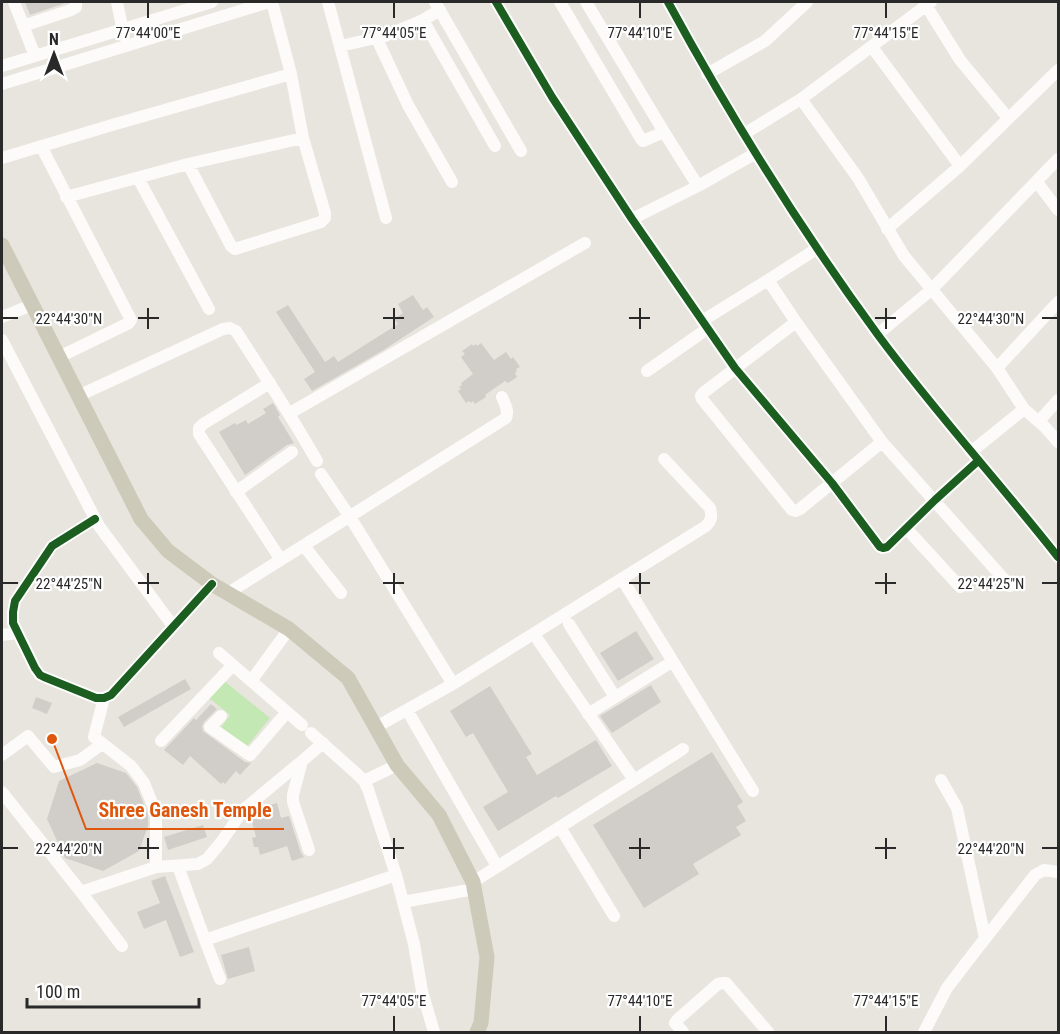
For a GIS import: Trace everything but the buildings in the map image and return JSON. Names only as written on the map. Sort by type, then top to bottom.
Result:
[{"type":"main road","points":[[2,245],[141,519],[168,551],[212,584],[289,629],[348,678],[397,765],[439,815],[474,886],[487,957],[481,1023],[477,1032]]},
{"type":"street","points":[[14,2],[34,56]]},
{"type":"street","points":[[23,26],[71,10],[76,7],[76,2]]},
{"type":"street","points":[[117,2],[126,45]]},
{"type":"street","points":[[2,66],[212,2]]},
{"type":"street","points":[[2,84],[271,2],[291,74],[303,138],[325,218],[321,222],[235,249],[231,246],[188,164]]},
{"type":"street","points":[[328,2],[386,218]]},
{"type":"street","points":[[496,2],[552,96],[704,325],[735,368],[832,483],[880,547],[888,547],[1024,408]]},
{"type":"street","points":[[560,2],[641,139],[643,141],[664,132]]},
{"type":"street","points":[[586,2],[698,186]]},
{"type":"street","points":[[668,2],[707,74],[756,153],[796,216],[878,334],[927,399],[1059,557]]},
{"type":"street","points":[[707,74],[765,41],[807,2]]},
{"type":"street","points":[[744,134],[801,99],[927,3],[960,60],[1008,118]]},
{"type":"street","points":[[340,46],[377,39],[423,20],[438,6],[521,152]]},
{"type":"street","points":[[423,20],[495,146]]},
{"type":"street","points":[[377,39],[408,105],[452,182]]},
{"type":"street","points":[[872,47],[960,166]]},
{"type":"street","points":[[887,229],[960,166],[1059,70]]},
{"type":"street","points":[[2,158],[112,124],[291,74]]},
{"type":"street","points":[[801,99],[858,178],[904,256],[996,368],[1024,408],[1059,442]]},
{"type":"street","points":[[66,196],[188,164],[303,138]]},
{"type":"street","points":[[41,146],[131,320],[59,357]]},
{"type":"street","points":[[632,219],[698,186],[756,153]]},
{"type":"street","points":[[878,334],[931,290],[1059,159]]},
{"type":"street","points":[[138,178],[209,309]]},
{"type":"street","points":[[1036,182],[1059,210]]},
{"type":"street","points":[[290,413],[585,243]]},
{"type":"street","points":[[647,372],[704,325],[818,248]]},
{"type":"street","points":[[768,280],[882,442],[1010,586]]},
{"type":"street","points":[[996,368],[1059,302]]},
{"type":"street","points":[[2,316],[32,305]]},
{"type":"street","points":[[796,322],[703,393],[702,399],[792,510],[796,511],[882,442]]},
{"type":"street","points":[[78,396],[223,329],[230,328],[236,331],[270,382],[317,461]]},
{"type":"street","points":[[2,340],[95,519],[174,626]]},
{"type":"street","points":[[270,382],[202,424],[199,434],[281,560]]},
{"type":"street","points":[[228,593],[506,418],[506,408],[502,397]]},
{"type":"street","points":[[1039,421],[1059,399]]},
{"type":"street","points":[[236,492],[292,452]]},
{"type":"street","points":[[376,727],[453,684],[706,526],[711,521],[710,508],[664,459]]},
{"type":"street","points":[[321,474],[453,684]]},
{"type":"street","points":[[95,519],[52,546],[15,601],[13,623],[40,675],[96,698],[111,695],[212,584]]},
{"type":"street","points":[[906,528],[960,587]]},
{"type":"street","points":[[304,546],[341,593]]},
{"type":"street","points":[[622,579],[753,791]]},
{"type":"street","points":[[569,624],[615,697]]},
{"type":"street","points":[[251,681],[289,629]]},
{"type":"street","points":[[2,635],[18,633]]},
{"type":"street","points":[[538,640],[634,780]]},
{"type":"street","points":[[219,653],[364,781],[396,875],[414,944],[422,992],[434,1032]]},
{"type":"street","points":[[161,741],[233,665]]},
{"type":"street","points":[[588,714],[667,665]]},
{"type":"street","points":[[104,698],[94,738],[131,766],[144,783],[156,813],[156,867]]},
{"type":"street","points":[[407,710],[497,866]]},
{"type":"street","points":[[221,716],[210,727],[250,755],[287,712]]},
{"type":"street","points":[[2,755],[28,736],[54,767],[80,760],[102,744]]},
{"type":"street","points":[[81,892],[156,867],[198,864],[207,859],[243,810],[323,743]]},
{"type":"street","points":[[403,902],[474,886],[497,866],[683,748]]},
{"type":"street","points":[[302,761],[293,802],[309,850]]},
{"type":"street","points":[[364,781],[397,765]]},
{"type":"street","points":[[942,780],[957,808],[985,938]]},
{"type":"street","points":[[2,792],[122,946]]},
{"type":"street","points":[[560,827],[614,916]]},
{"type":"street","points":[[179,869],[220,978]]},
{"type":"street","points":[[924,1032],[948,988],[1035,874],[1044,870],[1059,872]]},
{"type":"street","points":[[205,940],[396,875]]},
{"type":"street","points":[[683,1032],[675,1023],[678,1019],[723,982],[768,1032]]},
{"type":"green space","points":[[223,680],[270,718],[245,749],[220,729],[230,715],[209,698]]},
{"type":"cycle path","points":[[496,2],[552,97],[632,219],[735,368],[832,483],[880,547],[887,547],[978,461]]},
{"type":"cycle path","points":[[668,2],[767,172],[849,295],[922,392],[1058,557]]},
{"type":"cycle path","points":[[95,519],[52,546],[15,601],[13,623],[40,675],[96,698],[111,695],[212,584]]},
{"type":"place","name":"Shree Ganesh Temple","points":[[52,739]]}]
